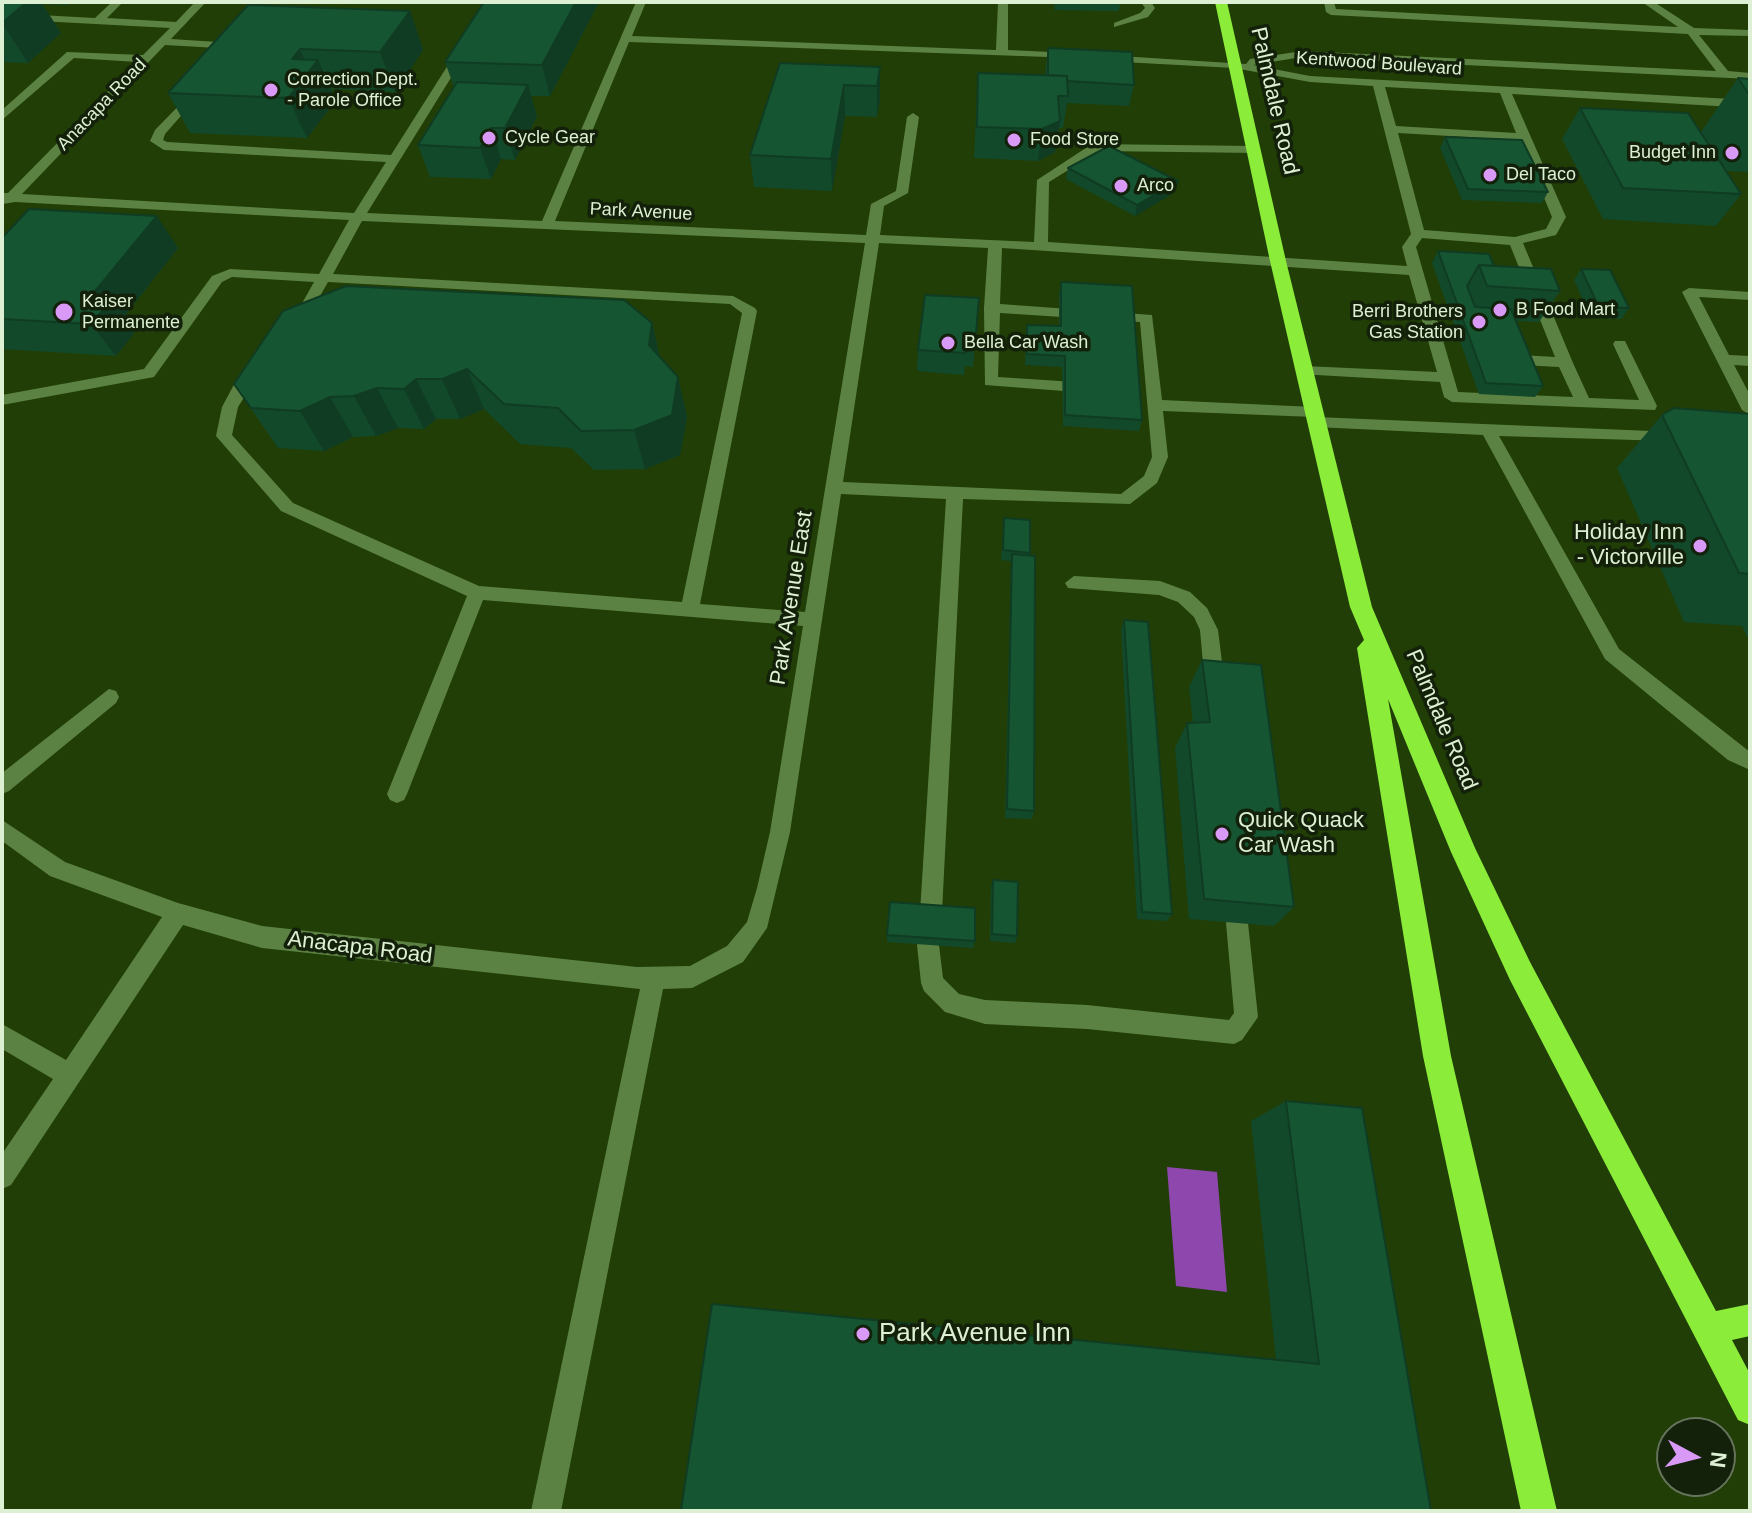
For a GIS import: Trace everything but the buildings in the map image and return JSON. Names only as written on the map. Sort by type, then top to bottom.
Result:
[{"type":"highway","name":"Palmdale Road","points":[[1221,2],[1278,261],[1361,607],[1464,852],[1520,971],[1750,1408]]},
{"type":"highway","points":[[1361,607],[1437,1056],[1539,1511]]},
{"type":"highway","points":[[1708,1329],[1750,1320]]},
{"type":"street","points":[[98,21],[118,2]]},
{"type":"street","name":"Anacapa Road","points":[[5,200],[201,2]]},
{"type":"street","points":[[288,336],[300,322],[358,217],[493,2]]},
{"type":"street","points":[[546,226],[641,2]]},
{"type":"street","points":[[1002,53],[1003,2]]},
{"type":"street","points":[[1118,25],[1144,15],[1150,8],[1146,2]]},
{"type":"street","points":[[1329,2],[1331,12],[1750,33]]},
{"type":"street","points":[[1394,2],[1399,16]]},
{"type":"street","points":[[1464,2],[1472,19]]},
{"type":"street","points":[[1647,2],[1691,31],[1725,75]]},
{"type":"street","points":[[2,16],[179,25]]},
{"type":"street","points":[[626,39],[1234,65]]},
{"type":"street","points":[[162,42],[218,45],[231,49],[220,65]]},
{"type":"street","points":[[2,116],[71,54],[147,59]]},
{"type":"street","name":"Kentwood Boulevard","points":[[1234,65],[1302,54],[1750,76]]},
{"type":"street","name":"Kentwood Boulevard","points":[[1234,65],[1310,79],[1504,90],[1663,104],[1750,104]]},
{"type":"street","points":[[210,76],[159,133],[156,141],[164,146],[394,159]]},
{"type":"street","points":[[1378,83],[1418,234],[1409,247],[1416,278],[1446,356],[1452,397],[1649,406],[1620,344]]},
{"type":"street","points":[[1418,234],[1515,241],[1551,232],[1559,217],[1504,90]]},
{"type":"street","name":"Park Avenue East","points":[[735,954],[756,928],[780,832],[878,204],[902,193],[913,117]]},
{"type":"street","points":[[1390,129],[1525,137]]},
{"type":"street","points":[[1041,246],[1043,180],[1096,147],[1254,150]]},
{"type":"street","name":"Park Avenue","points":[[5,200],[1041,246],[1278,261],[1416,278],[1441,285]]},
{"type":"street","points":[[1515,241],[1527,287],[1583,403]]},
{"type":"street","points":[[995,245],[990,381],[1109,389]]},
{"type":"street","points":[[2,400],[149,373],[222,276],[230,273],[718,299],[744,304],[750,311],[690,610]]},
{"type":"street","points":[[1750,296],[1689,292],[1750,410]]},
{"type":"street","points":[[833,488],[1124,500],[1151,479],[1160,457],[1149,396],[1147,318],[991,308]]},
{"type":"street","points":[[267,357],[246,377],[230,407],[224,436],[287,507],[477,593],[813,620]]},
{"type":"street","points":[[1724,359],[1750,361]]},
{"type":"street","points":[[1521,360],[1565,363]]},
{"type":"street","points":[[1304,371],[1447,377]]},
{"type":"street","points":[[1149,396],[1315,417],[1488,430],[1684,437]]},
{"type":"street","points":[[1488,430],[1612,654],[1735,754],[1750,761]]},
{"type":"street","points":[[931,912],[955,494]]},
{"type":"street","points":[[1074,583],[1160,588],[1184,597],[1201,613],[1209,630],[1216,690]]},
{"type":"street","points":[[397,794],[477,593]]},
{"type":"street","points":[[2,785],[109,697]]},
{"type":"street","name":"Anacapa Road","points":[[2,829],[58,869],[178,913],[262,937],[654,978],[692,977],[735,954]]},
{"type":"street","points":[[2,1176],[178,913]]},
{"type":"street","points":[[928,945],[932,983],[953,1004],[985,1012],[1087,1017],[1234,1032],[1246,1017],[1237,923]]},
{"type":"street","points":[[546,1511],[654,978]]},
{"type":"street","points":[[2,1036],[69,1075]]},
{"type":"shaded area","points":[[1167,1167],[1217,1172],[1227,1292],[1176,1286]]},
{"type":"place","name":"Correction Dept. - Parole Office","points":[[271,90]]},
{"type":"place","name":"Cycle Gear","points":[[489,138]]},
{"type":"place","name":"Food Store","points":[[1014,140]]},
{"type":"place","name":"Budget Inn","points":[[1732,153]]},
{"type":"place","name":"Del Taco","points":[[1490,175]]},
{"type":"place","name":"Arco","points":[[1121,186]]},
{"type":"place","name":"B Food Mart","points":[[1500,310]]},
{"type":"place","name":"Kaiser Permanente","points":[[64,312]]},
{"type":"place","name":"Berri Brothers Gas Station","points":[[1479,322]]},
{"type":"place","name":"Bella Car Wash","points":[[948,343]]},
{"type":"place","name":"Holiday Inn - Victorville","points":[[1700,546]]},
{"type":"place","name":"Quick Quack Car Wash","points":[[1222,834]]},
{"type":"place","name":"Park Avenue Inn","points":[[863,1334]]}]
